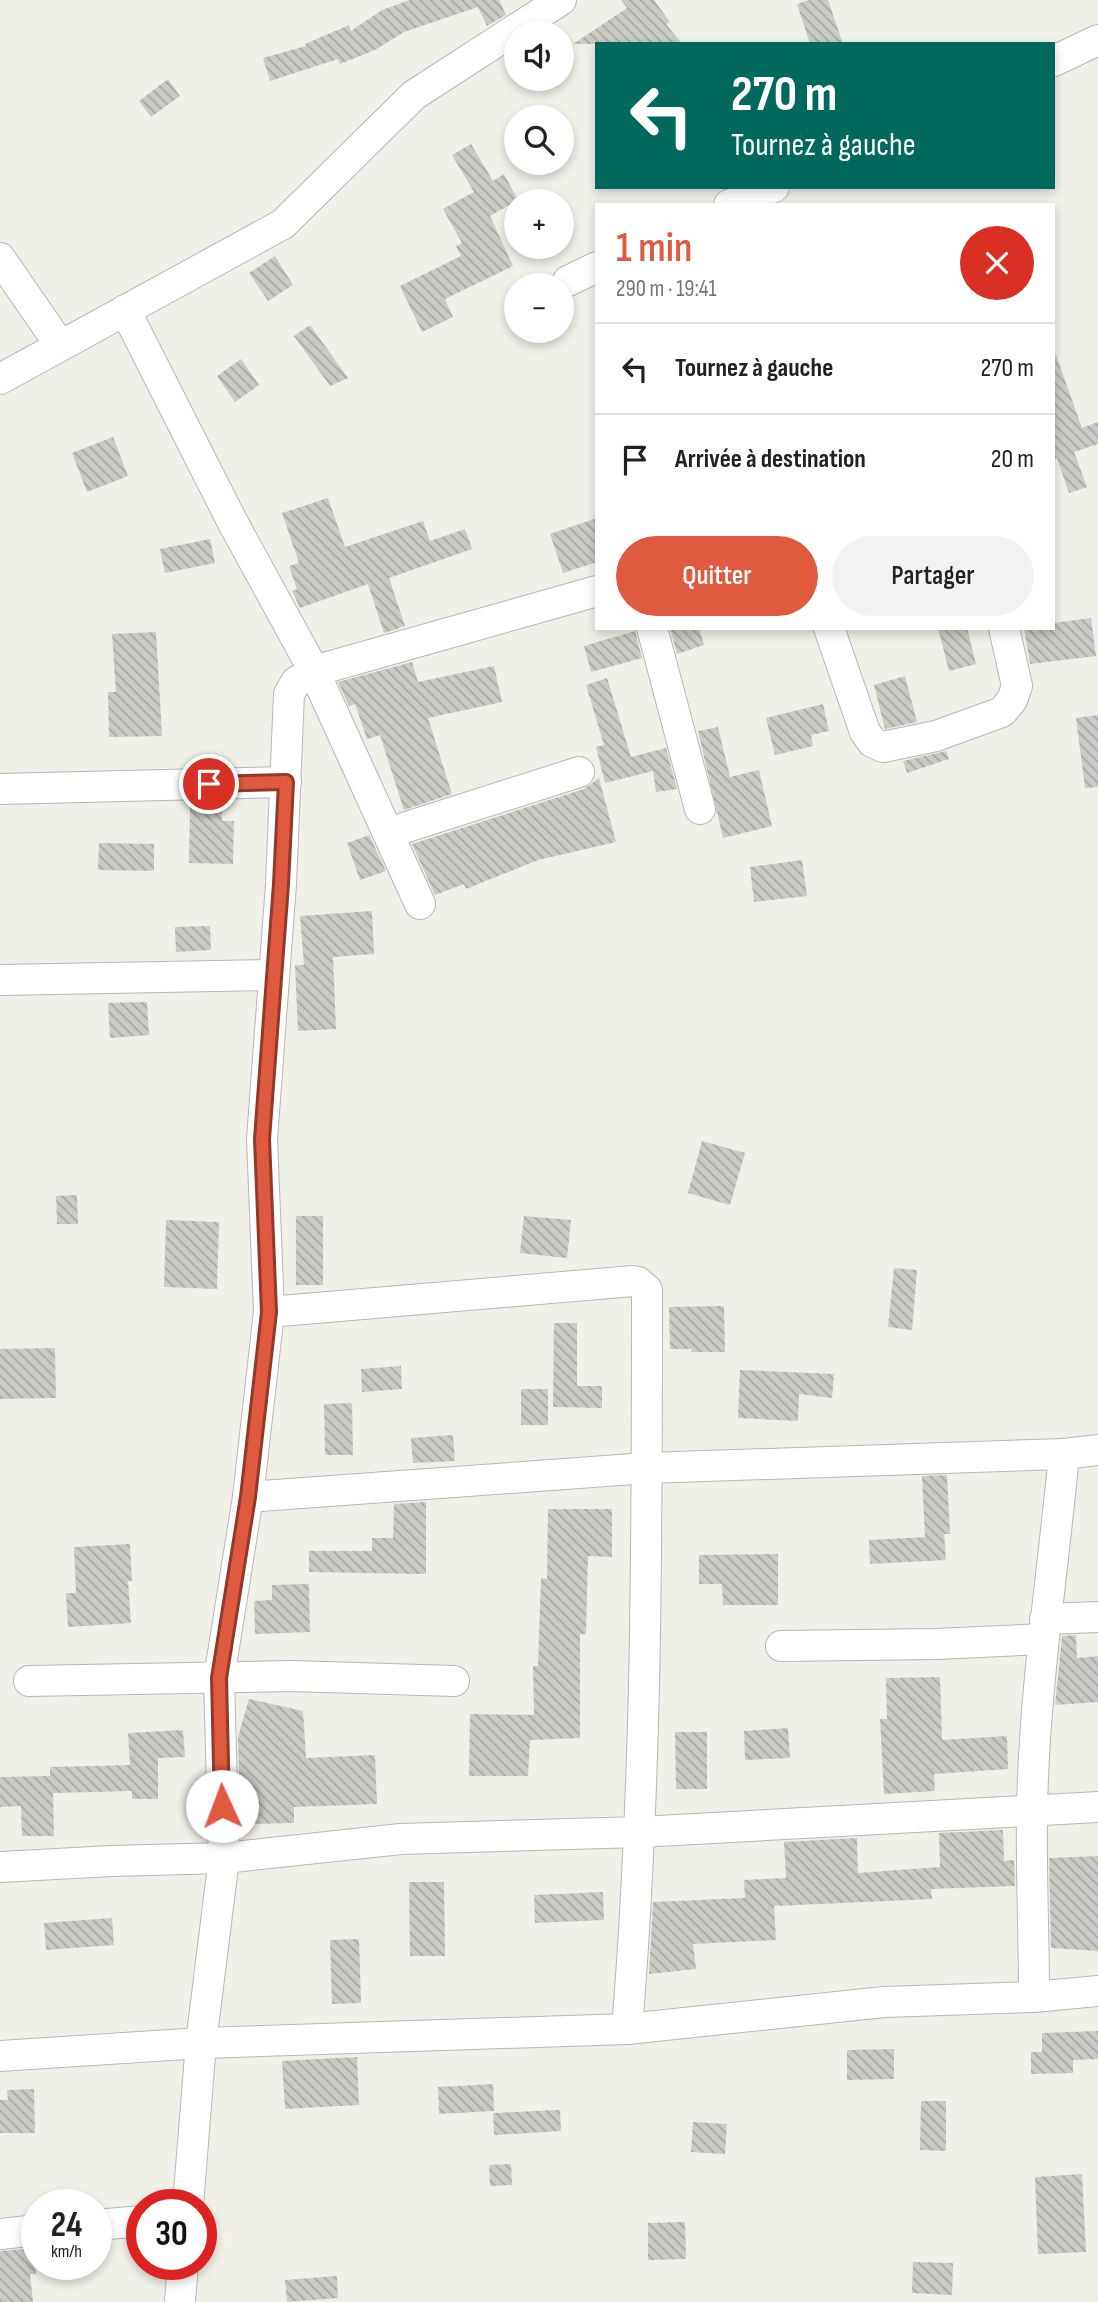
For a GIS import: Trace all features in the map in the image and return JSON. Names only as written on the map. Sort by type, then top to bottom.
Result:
[{"type":"street","points":[[0,379],[283,224],[414,96],[561,0]]},
{"type":"street","points":[[1055,61],[1098,40]]},
{"type":"street","points":[[734,203],[769,189]]},
{"type":"street","points":[[0,258],[60,345]]},
{"type":"street","points":[[574,278],[595,268]]},
{"type":"street","points":[[125,310],[232,521],[314,671],[420,904]]},
{"type":"street","points":[[189,2189],[201,2043],[224,1858],[219,1678],[248,1497],[269,1312],[262,1139],[281,884],[289,694],[296,681],[314,671],[595,593]]},
{"type":"street","points":[[653,630],[700,809]]},
{"type":"street","points":[[830,630],[865,732],[872,742],[883,747],[936,736],[1002,712],[1012,700],[1017,686],[1004,630]]},
{"type":"street","points":[[388,833],[579,772]]},
{"type":"street","points":[[0,789],[286,782]]},
{"type":"street","points":[[0,980],[273,975]]},
{"type":"street","points":[[269,1312],[638,1282],[647,1290],[647,1468],[640,1832],[627,2029]]},
{"type":"street","points":[[248,1497],[647,1468],[1064,1454],[1098,1450]]},
{"type":"street","points":[[1034,1997],[1032,1809],[1044,1629],[1064,1454]]},
{"type":"street","points":[[781,1646],[936,1644],[1044,1629],[1098,1617]]},
{"type":"street","points":[[29,1681],[291,1675],[454,1681]]},
{"type":"street","points":[[0,1867],[112,1860],[224,1858],[401,1839],[640,1832],[1098,1807]]},
{"type":"street","points":[[0,2056],[201,2043],[627,2029],[884,2002],[1034,1997],[1098,1991]]},
{"type":"street","points":[[0,2234],[21,2232]]},
{"type":"street","points":[[180,2302],[182,2280]]},
{"type":"building","points":[[410,0],[499,0],[506,15],[487,26],[478,7],[404,32],[375,50],[340,64],[338,59],[270,81],[263,58],[306,46],[305,44],[349,25],[351,31],[382,10]]},
{"type":"building","points":[[621,0],[654,0],[670,22],[666,24],[680,42],[595,42],[574,43],[627,8]]},
{"type":"building","points":[[809,0],[828,0],[842,42],[809,42],[797,4]]},
{"type":"building","points":[[168,79],[180,96],[151,117],[139,101]]},
{"type":"building","points":[[471,144],[493,181],[504,174],[512,189],[504,189],[504,208],[490,216],[504,246],[504,259],[510,259],[513,266],[445,299],[453,317],[422,332],[400,286],[461,256],[456,246],[462,243],[443,209],[474,192],[452,155]]},
{"type":"building","points":[[275,256],[293,285],[268,301],[249,273]]},
{"type":"building","points":[[310,325],[348,378],[330,386],[294,336]]},
{"type":"building","points":[[1055,355],[1082,428],[1098,422],[1098,444],[1074,452],[1087,487],[1069,493],[1057,458],[1055,459]]},
{"type":"building","points":[[241,359],[259,385],[235,402],[217,376]]},
{"type":"building","points":[[113,437],[128,476],[87,492],[72,453]]},
{"type":"building","points":[[328,498],[345,547],[423,521],[430,541],[465,529],[472,549],[389,578],[405,626],[394,630],[384,633],[368,584],[300,608],[292,591],[297,589],[289,566],[299,563],[282,513]]},
{"type":"building","points":[[595,519],[595,563],[563,573],[550,534]]},
{"type":"building","points":[[210,539],[215,563],[165,573],[160,549]]},
{"type":"building","points":[[1091,618],[1096,656],[1030,664],[1024,630],[1055,630],[1055,623]]},
{"type":"building","points":[[671,630],[700,630],[704,645],[677,654]]},
{"type":"building","points":[[939,630],[968,630],[976,664],[949,671]]},
{"type":"building","points":[[635,631],[642,658],[591,672],[584,646]]},
{"type":"building","points":[[156,632],[162,736],[109,737],[108,692],[116,692],[112,634]]},
{"type":"building","points":[[412,662],[418,682],[494,666],[502,702],[428,718],[452,794],[404,810],[380,735],[367,739],[355,704],[349,706],[338,682]]},
{"type":"building","points":[[905,676],[917,722],[885,729],[874,685]]},
{"type":"building","points":[[607,678],[631,757],[666,748],[677,789],[656,792],[653,771],[605,783],[596,747],[604,745],[586,685]]},
{"type":"building","points":[[823,704],[829,731],[811,735],[813,746],[775,755],[766,718]]},
{"type":"building","points":[[1098,715],[1098,787],[1085,788],[1076,718]]},
{"type":"building","points":[[718,727],[730,777],[759,770],[772,826],[723,838],[698,731]]},
{"type":"building","points":[[946,751],[949,759],[907,773],[903,761]]},
{"type":"building","points":[[599,778],[616,842],[538,860],[466,889],[464,884],[435,895],[412,844],[584,789]]},
{"type":"building","points":[[222,801],[222,821],[234,821],[233,864],[189,863],[190,802]]},
{"type":"building","points":[[369,835],[386,871],[360,880],[347,843]]},
{"type":"building","points":[[99,843],[154,844],[154,871],[98,870]]},
{"type":"building","points":[[802,860],[807,896],[754,902],[750,867]]},
{"type":"building","points":[[372,911],[374,954],[333,957],[336,1029],[298,1031],[295,965],[304,965],[300,916]]},
{"type":"building","points":[[210,926],[211,950],[176,952],[175,927]]},
{"type":"building","points":[[147,1002],[149,1035],[110,1038],[108,1003]]},
{"type":"building","points":[[702,1141],[745,1153],[730,1205],[688,1193]]},
{"type":"building","points":[[77,1195],[78,1224],[57,1224],[56,1196]]},
{"type":"building","points":[[296,1216],[323,1216],[323,1285],[296,1285]]},
{"type":"building","points":[[524,1216],[571,1220],[567,1258],[520,1253]]},
{"type":"building","points":[[166,1220],[219,1222],[217,1289],[164,1287]]},
{"type":"building","points":[[894,1268],[917,1270],[912,1330],[888,1327]]},
{"type":"building","points":[[724,1306],[725,1352],[670,1349],[669,1307]]},
{"type":"building","points":[[554,1323],[577,1323],[577,1386],[602,1386],[602,1408],[553,1407]]},
{"type":"building","points":[[55,1348],[56,1398],[0,1399],[0,1349]]},
{"type":"building","points":[[401,1366],[402,1389],[362,1392],[361,1369]]},
{"type":"building","points":[[740,1370],[834,1374],[832,1398],[799,1394],[798,1421],[738,1418]]},
{"type":"building","points":[[521,1389],[548,1389],[548,1425],[521,1425]]},
{"type":"building","points":[[352,1403],[353,1455],[325,1455],[324,1404]]},
{"type":"building","points":[[453,1435],[455,1461],[413,1463],[411,1438]]},
{"type":"building","points":[[947,1475],[950,1534],[944,1534],[946,1560],[870,1564],[869,1540],[925,1537],[922,1476]]},
{"type":"building","points":[[426,1502],[426,1574],[309,1572],[309,1551],[372,1551],[372,1538],[393,1538],[394,1504]]},
{"type":"building","points":[[548,1509],[612,1509],[612,1557],[588,1556],[586,1634],[580,1634],[580,1738],[530,1740],[528,1776],[469,1776],[470,1714],[534,1715],[533,1666],[538,1666],[541,1578],[547,1579]]},
{"type":"building","points":[[130,1544],[132,1581],[128,1581],[131,1623],[68,1627],[66,1593],[76,1593],[74,1547]]},
{"type":"building","points":[[778,1554],[778,1605],[723,1605],[722,1584],[699,1584],[699,1555]]},
{"type":"building","points":[[309,1584],[310,1632],[255,1634],[254,1601],[272,1600],[272,1585]]},
{"type":"building","points":[[1076,1635],[1077,1658],[1098,1656],[1098,1702],[1055,1705],[1062,1636]]},
{"type":"building","points":[[940,1677],[942,1740],[1007,1736],[1008,1769],[934,1774],[935,1791],[884,1794],[880,1719],[887,1719],[886,1678]]},
{"type":"building","points":[[249,1699],[303,1711],[306,1758],[375,1755],[377,1804],[294,1807],[294,1823],[253,1824],[252,1805],[240,1805],[238,1737]]},
{"type":"building","points":[[788,1728],[790,1758],[745,1760],[744,1731]]},
{"type":"building","points":[[183,1730],[185,1757],[158,1758],[158,1799],[132,1799],[132,1791],[53,1793],[54,1836],[22,1836],[21,1806],[0,1807],[0,1777],[50,1776],[50,1767],[130,1765],[128,1733]]},
{"type":"building","points":[[675,1732],[707,1732],[707,1789],[676,1789]]},
{"type":"building","points":[[1003,1830],[1004,1861],[1014,1860],[1015,1886],[931,1889],[932,1899],[774,1906],[776,1940],[693,1944],[696,1969],[649,1974],[653,1902],[745,1898],[744,1880],[786,1878],[784,1842],[857,1838],[858,1873],[940,1867],[939,1833]]},
{"type":"building","points":[[1098,1856],[1098,1951],[1051,1948],[1049,1858]]},
{"type":"building","points":[[409,1882],[444,1882],[445,1956],[410,1956]]},
{"type":"building","points":[[603,1892],[604,1920],[535,1923],[534,1895]]},
{"type":"building","points":[[112,1918],[114,1945],[46,1950],[44,1923]]},
{"type":"building","points":[[359,1939],[361,2003],[332,2004],[330,1940]]},
{"type":"building","points":[[1098,2031],[1098,2059],[1073,2060],[1073,2073],[1031,2074],[1031,2052],[1042,2052],[1042,2033]]},
{"type":"building","points":[[894,2049],[894,2079],[847,2080],[847,2050]]},
{"type":"building","points":[[357,2057],[359,2105],[285,2109],[282,2061]]},
{"type":"building","points":[[493,2084],[494,2111],[439,2114],[438,2087]]},
{"type":"building","points":[[34,2089],[35,2133],[0,2133],[0,2100],[8,2100],[7,2090]]},
{"type":"building","points":[[921,2101],[946,2101],[946,2151],[920,2150]]},
{"type":"building","points":[[560,2110],[561,2131],[494,2135],[493,2113]]},
{"type":"building","points":[[693,2122],[727,2124],[725,2154],[691,2152]]},
{"type":"building","points":[[511,2164],[512,2185],[490,2186],[489,2165]]},
{"type":"building","points":[[1082,2174],[1086,2252],[1038,2254],[1035,2177]]},
{"type":"building","points":[[685,2222],[686,2259],[648,2260],[648,2223]]},
{"type":"building","points":[[21,2249],[21,2280],[31,2280],[33,2302],[0,2302],[0,2251]]},
{"type":"building","points":[[913,2262],[953,2263],[952,2295],[912,2293]]},
{"type":"building","points":[[337,2276],[338,2298],[287,2302],[285,2280]]},
{"type":"route","points":[[209,784],[286,782],[262,1139],[269,1312],[248,1497],[219,1678],[222,1806]]}]
